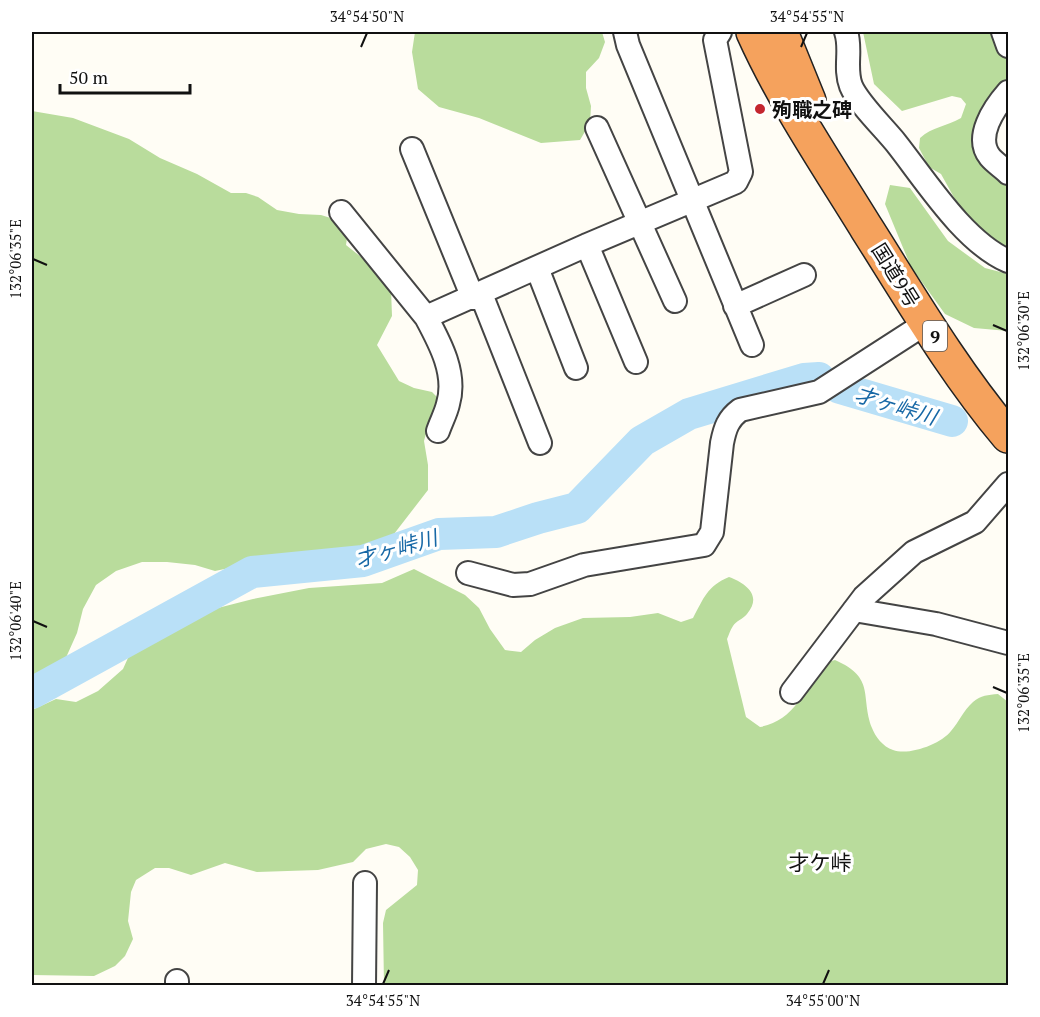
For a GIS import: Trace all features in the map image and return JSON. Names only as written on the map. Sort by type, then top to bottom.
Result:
[{"type":"highway","name":"国道9号","points":[[753,32],[790,106],[926,323],[959,375],[1008,436]]},
{"type":"highway","name":"国道9号","points":[[781,32],[868,231]]},
{"type":"street","points":[[625,32],[628,45],[691,201],[752,345]]},
{"type":"street","points":[[426,317],[736,182],[741,172],[715,40],[720,32]]},
{"type":"street","points":[[846,32],[847,70],[854,92],[968,232],[984,248],[1008,261]]},
{"type":"street","points":[[1003,32],[1008,46]]},
{"type":"street","points":[[1008,92],[995,107],[985,131],[984,142],[989,156],[1008,173]]},
{"type":"street","points":[[597,128],[675,302]]},
{"type":"street","points":[[412,149],[540,443]]},
{"type":"street","points":[[341,212],[426,317],[445,355],[450,377],[449,402],[438,431]]},
{"type":"street","points":[[587,245],[636,362]]},
{"type":"street","points":[[537,268],[576,368]]},
{"type":"street","points":[[735,306],[804,275]]},
{"type":"street","points":[[468,573],[513,585],[530,584],[584,565],[704,545],[712,532],[722,443],[731,416],[740,410],[819,392],[926,323]]},
{"type":"street","points":[[792,692],[864,597],[914,552],[975,522],[1008,484]]},
{"type":"street","points":[[854,610],[936,624],[1008,643]]},
{"type":"street","points":[[364,986],[365,883]]},
{"type":"green space","points":[[415,32],[602,32],[605,42],[599,58],[586,72],[586,88],[591,106],[590,123],[580,140],[541,143],[479,118],[439,107],[418,89],[412,52]]},
{"type":"green space","points":[[863,32],[996,32],[1006,59],[1008,73],[984,162],[1008,187],[1008,256],[961,210],[941,174],[929,167],[919,148],[920,138],[925,134],[961,118],[966,104],[961,98],[952,96],[902,111],[874,84]]},
{"type":"green space","points":[[32,111],[73,118],[129,139],[160,158],[197,174],[231,193],[246,193],[258,197],[277,210],[321,215],[337,220],[348,231],[346,245],[371,265],[391,289],[392,316],[377,345],[399,381],[414,388],[432,392],[441,401],[439,413],[429,422],[424,441],[428,465],[428,490],[394,534],[370,543],[344,559],[296,561],[252,558],[234,567],[215,571],[195,565],[142,562],[116,571],[96,585],[83,609],[77,633],[64,662],[49,675],[32,678]]},
{"type":"green space","points":[[890,185],[910,188],[948,241],[985,268],[1008,274],[1008,331],[974,328],[945,314],[911,267],[885,204]]},
{"type":"green space","points":[[414,569],[465,595],[479,608],[505,650],[521,652],[555,628],[583,618],[630,617],[658,613],[681,622],[693,618],[711,589],[729,577],[746,586],[753,596],[747,614],[733,626],[727,639],[746,717],[760,727],[771,724],[790,712],[804,694],[821,664],[835,660],[848,667],[862,681],[872,728],[877,738],[893,750],[916,750],[940,740],[951,731],[973,702],[988,695],[998,694],[1008,702],[1008,985],[384,985],[383,923],[386,910],[417,885],[418,870],[410,857],[399,847],[386,844],[366,849],[353,862],[318,870],[257,872],[225,863],[191,875],[169,868],[155,868],[136,880],[131,892],[128,921],[133,939],[125,956],[115,966],[94,976],[32,975],[32,710],[56,699],[76,702],[98,691],[123,669],[132,649],[166,628],[210,610],[309,588],[382,583]]},
{"type":"waterway","name":"才ヶ峠川","points":[[32,693],[252,572],[363,561],[439,534],[496,532],[577,508],[642,441],[689,414],[804,379],[819,378]]},
{"type":"waterway","name":"才ヶ峠川","points":[[840,388],[952,421]]},
{"type":"place","name":"殉職之碑","points":[[760,109]]},
{"type":"district","name":"才ケ峠","points":[[820,862]]}]
